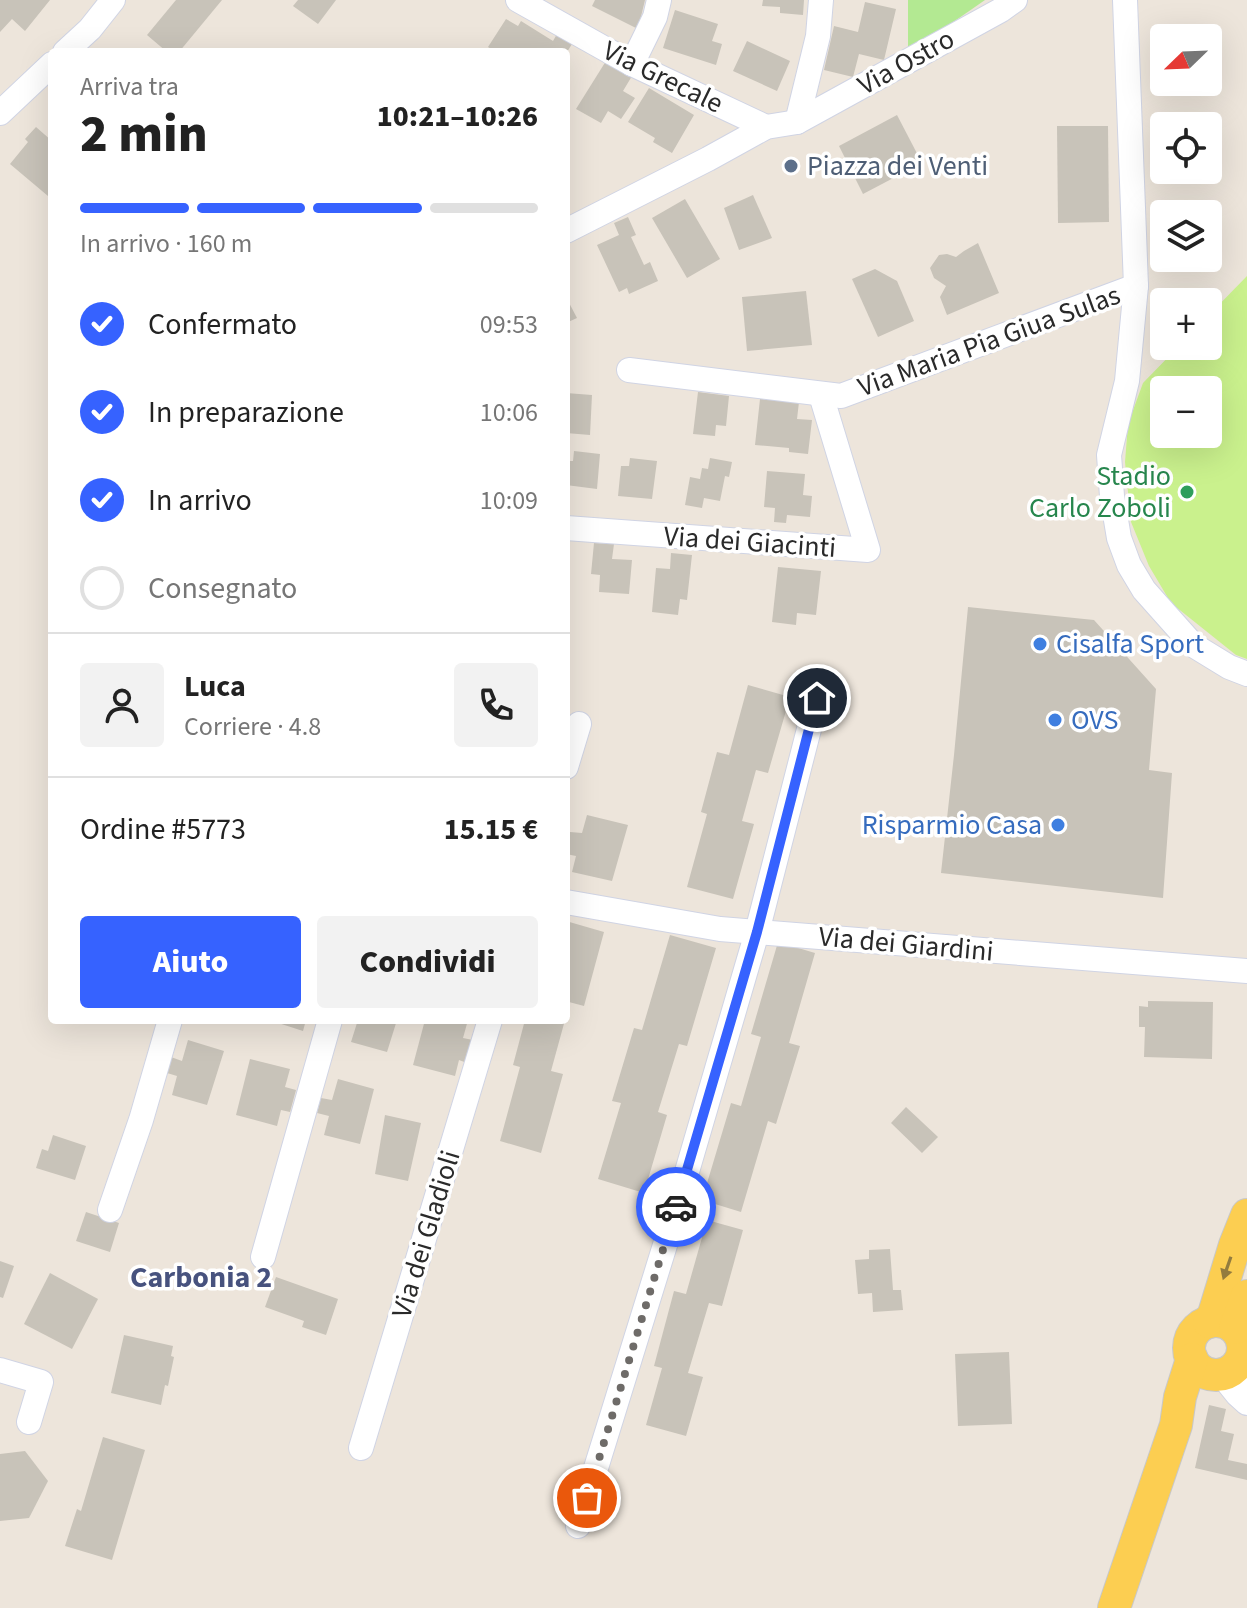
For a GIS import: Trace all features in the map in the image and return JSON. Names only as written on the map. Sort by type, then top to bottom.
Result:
[{"type":"main road","points":[[1223,1356],[1214,1314],[1247,1215]]},
{"type":"main road","points":[[1114,1608],[1176,1425],[1204,1390],[1223,1356],[1247,1296]]},
{"type":"street","points":[[69,48],[90,29],[113,0]]},
{"type":"street","name":"Via Grecale","points":[[518,0],[632,64],[766,127]]},
{"type":"street","points":[[632,64],[655,17],[659,0]]},
{"type":"street","points":[[570,229],[766,127],[797,122],[818,36],[821,0]]},
{"type":"street","name":"Via Ostro","points":[[797,122],[1015,0]]},
{"type":"street","name":"Via Maria Pia Giua Sulas","points":[[1125,0],[1136,286],[1127,381],[1109,455],[1119,538],[1129,565],[1144,590],[1185,637],[1229,667],[1247,674]]},
{"type":"street","points":[[0,113],[48,68]]},
{"type":"street","name":"Via Maria Pia Giua Sulas","points":[[831,395],[1136,286]]},
{"type":"street","points":[[629,370],[831,395]]},
{"type":"street","name":"Via dei Giacinti","points":[[570,528],[868,550],[831,395]]},
{"type":"street","points":[[578,1526],[757,932],[817,698]]},
{"type":"street","points":[[570,754],[579,724]]},
{"type":"street","name":"Via dei Giardini","points":[[570,903],[720,929],[1247,971]]},
{"type":"street","points":[[110,1210],[141,1120],[169,1024]]},
{"type":"street","points":[[263,1257],[329,1024]]},
{"type":"street","name":"Via dei Gladioli","points":[[361,1448],[489,1024]]},
{"type":"street","points":[[1223,1356],[1237,1394],[1247,1403]]},
{"type":"street","points":[[0,1370],[41,1382],[29,1422]]},
{"type":"green space","points":[[908,0],[985,0],[908,49]]},
{"type":"green space","name":"Stadio Carlo Zoboli","points":[[1247,276],[1247,659],[1236,655],[1171,603],[1149,566],[1131,522],[1125,462],[1128,424],[1143,383],[1165,360],[1222,360],[1222,302]]},
{"type":"building","points":[[0,0],[50,0],[25,31],[12,19],[0,32]]},
{"type":"building","points":[[176,0],[222,0],[182,48],[162,48],[147,35]]},
{"type":"building","points":[[298,0],[336,0],[318,24],[293,6]]},
{"type":"building","points":[[595,0],[645,0],[638,29],[592,6]]},
{"type":"building","points":[[763,0],[804,0],[803,15],[780,13],[780,7],[762,6]]},
{"type":"building","points":[[865,2],[896,9],[884,60],[859,54],[853,77],[824,70],[834,26],[858,32]]},
{"type":"building","points":[[675,10],[718,24],[712,41],[722,44],[716,65],[663,48]]},
{"type":"building","points":[[506,19],[518,26],[521,21],[553,41],[557,34],[572,44],[570,48],[488,47]]},
{"type":"building","points":[[747,41],[790,61],[777,91],[733,71]]},
{"type":"building","points":[[606,61],[632,76],[623,91],[635,98],[621,119],[608,111],[601,123],[576,109]]},
{"type":"building","points":[[649,88],[694,115],[672,153],[653,142],[655,138],[628,122]]},
{"type":"building","points":[[897,115],[922,163],[863,194],[839,146]]},
{"type":"building","points":[[1057,126],[1108,126],[1109,222],[1058,223]]},
{"type":"building","points":[[36,127],[48,138],[48,196],[10,164],[28,142],[25,139]]},
{"type":"building","points":[[753,195],[772,238],[739,250],[724,208]]},
{"type":"building","points":[[685,199],[720,259],[687,278],[652,218]]},
{"type":"building","points":[[628,217],[636,235],[631,237],[644,265],[650,262],[658,281],[629,294],[627,288],[619,292],[597,245],[619,235],[614,223]]},
{"type":"building","points":[[978,243],[999,293],[947,315],[940,297],[946,286],[934,278],[930,268],[939,255],[956,257]]},
{"type":"building","points":[[875,269],[897,281],[914,321],[878,337],[852,279]]},
{"type":"building","points":[[806,291],[812,345],[747,351],[742,297]]},
{"type":"building","points":[[570,305],[577,318],[570,321]]},
{"type":"building","points":[[698,392],[729,396],[726,426],[716,425],[715,436],[693,434]]},
{"type":"building","points":[[570,393],[592,395],[590,435],[570,433]]},
{"type":"building","points":[[760,399],[799,402],[797,419],[812,420],[808,454],[789,452],[789,448],[755,445]]},
{"type":"building","points":[[574,451],[600,454],[597,489],[570,486],[570,461],[573,461]]},
{"type":"building","points":[[630,458],[657,461],[652,499],[618,496],[621,466],[629,466]]},
{"type":"building","points":[[710,458],[732,462],[729,477],[725,476],[720,501],[704,498],[702,508],[685,505],[690,477],[700,479],[702,468],[708,469]]},
{"type":"building","points":[[767,471],[805,474],[803,495],[812,496],[810,517],[787,515],[786,523],[774,522],[775,508],[764,507]]},
{"type":"building","points":[[594,543],[614,544],[612,559],[632,560],[629,594],[599,592],[600,575],[591,574]]},
{"type":"building","points":[[671,553],[692,555],[687,600],[680,599],[678,615],[652,612],[656,568],[670,569]]},
{"type":"building","points":[[778,567],[821,571],[816,615],[797,613],[796,625],[772,622]]},
{"type":"building","points":[[968,607],[1094,620],[1156,689],[1149,770],[1172,773],[1163,898],[941,873]]},
{"type":"building","points":[[748,685],[790,697],[768,773],[756,770],[742,821],[754,824],[733,899],[687,887],[707,814],[701,812],[717,752],[729,755]]},
{"type":"building","points":[[587,815],[628,825],[612,881],[572,872],[576,856],[570,855],[570,832],[582,833]]},
{"type":"building","points":[[570,922],[604,932],[584,1006],[570,1002]]},
{"type":"building","points":[[670,935],[716,948],[687,1046],[679,1044],[658,1112],[667,1115],[644,1193],[598,1179],[621,1103],[612,1101],[634,1028],[642,1030]]},
{"type":"building","points":[[778,942],[815,953],[789,1043],[800,1046],[776,1124],[768,1121],[741,1212],[702,1200],[731,1103],[741,1106],[761,1037],[751,1034]]},
{"type":"building","points":[[1148,1001],[1213,1002],[1212,1059],[1144,1057],[1145,1027],[1139,1027],[1139,1006],[1148,1007]]},
{"type":"building","points":[[281,1024],[305,1024],[303,1031]]},
{"type":"building","points":[[357,1024],[396,1024],[387,1052],[351,1042]]},
{"type":"building","points":[[424,1024],[467,1024],[463,1038],[473,1040],[467,1063],[459,1060],[455,1076],[413,1065]]},
{"type":"building","points":[[524,1024],[564,1024],[551,1071],[563,1074],[541,1153],[500,1141],[520,1067],[513,1065]]},
{"type":"building","points":[[188,1040],[224,1051],[207,1105],[172,1095],[177,1076],[167,1073],[171,1057],[182,1061]]},
{"type":"building","points":[[250,1059],[290,1069],[285,1087],[296,1090],[290,1112],[281,1110],[277,1126],[236,1115]]},
{"type":"building","points":[[338,1079],[374,1089],[360,1144],[324,1135],[329,1116],[317,1113],[321,1098],[332,1100]]},
{"type":"building","points":[[906,1107],[938,1137],[922,1153],[891,1123]]},
{"type":"building","points":[[385,1115],[421,1123],[408,1181],[375,1174]]},
{"type":"building","points":[[53,1135],[86,1146],[75,1180],[36,1168],[42,1149],[48,1151]]},
{"type":"building","points":[[86,1212],[119,1223],[110,1252],[76,1241]]},
{"type":"building","points":[[707,1220],[743,1230],[722,1306],[709,1303],[688,1373],[703,1377],[686,1436],[646,1425],[662,1368],[654,1366],[674,1291],[686,1294]]},
{"type":"building","points":[[890,1249],[893,1290],[901,1290],[903,1310],[873,1312],[872,1293],[858,1294],[855,1260],[869,1259],[869,1250]]},
{"type":"building","points":[[0,1261],[14,1266],[3,1298],[0,1297]]},
{"type":"building","points":[[50,1273],[98,1299],[72,1349],[24,1324]]},
{"type":"building","points":[[276,1277],[338,1299],[326,1335],[302,1327],[304,1321],[265,1307]]},
{"type":"building","points":[[124,1335],[173,1346],[171,1356],[174,1357],[161,1405],[111,1393]]},
{"type":"building","points":[[1009,1352],[1012,1424],[958,1426],[955,1354]]},
{"type":"building","points":[[1209,1405],[1226,1409],[1221,1431],[1234,1434],[1228,1460],[1247,1464],[1247,1480],[1195,1468]]},
{"type":"building","points":[[103,1437],[145,1450],[112,1560],[65,1546],[77,1509],[81,1511]]},
{"type":"building","points":[[25,1451],[48,1481],[29,1518],[0,1521],[0,1454]]},
{"type":"way so far","points":[[587,1498],[676,1207]]},
{"type":"place","name":"Piazza dei Venti","points":[[791,166]]},
{"type":"place","name":"Stadio Carlo Zoboli","points":[[1187,492]]},
{"type":"place","name":"Cisalfa Sport","points":[[1040,644]]},
{"type":"place","name":"OVS","points":[[1055,720]]},
{"type":"place","name":"Risparmio Casa","points":[[1058,825]]},
{"type":"district","name":"Carbonia 2","points":[[201,1277]]},
{"type":"route","points":[[676,1207],[757,932],[817,698]]}]
